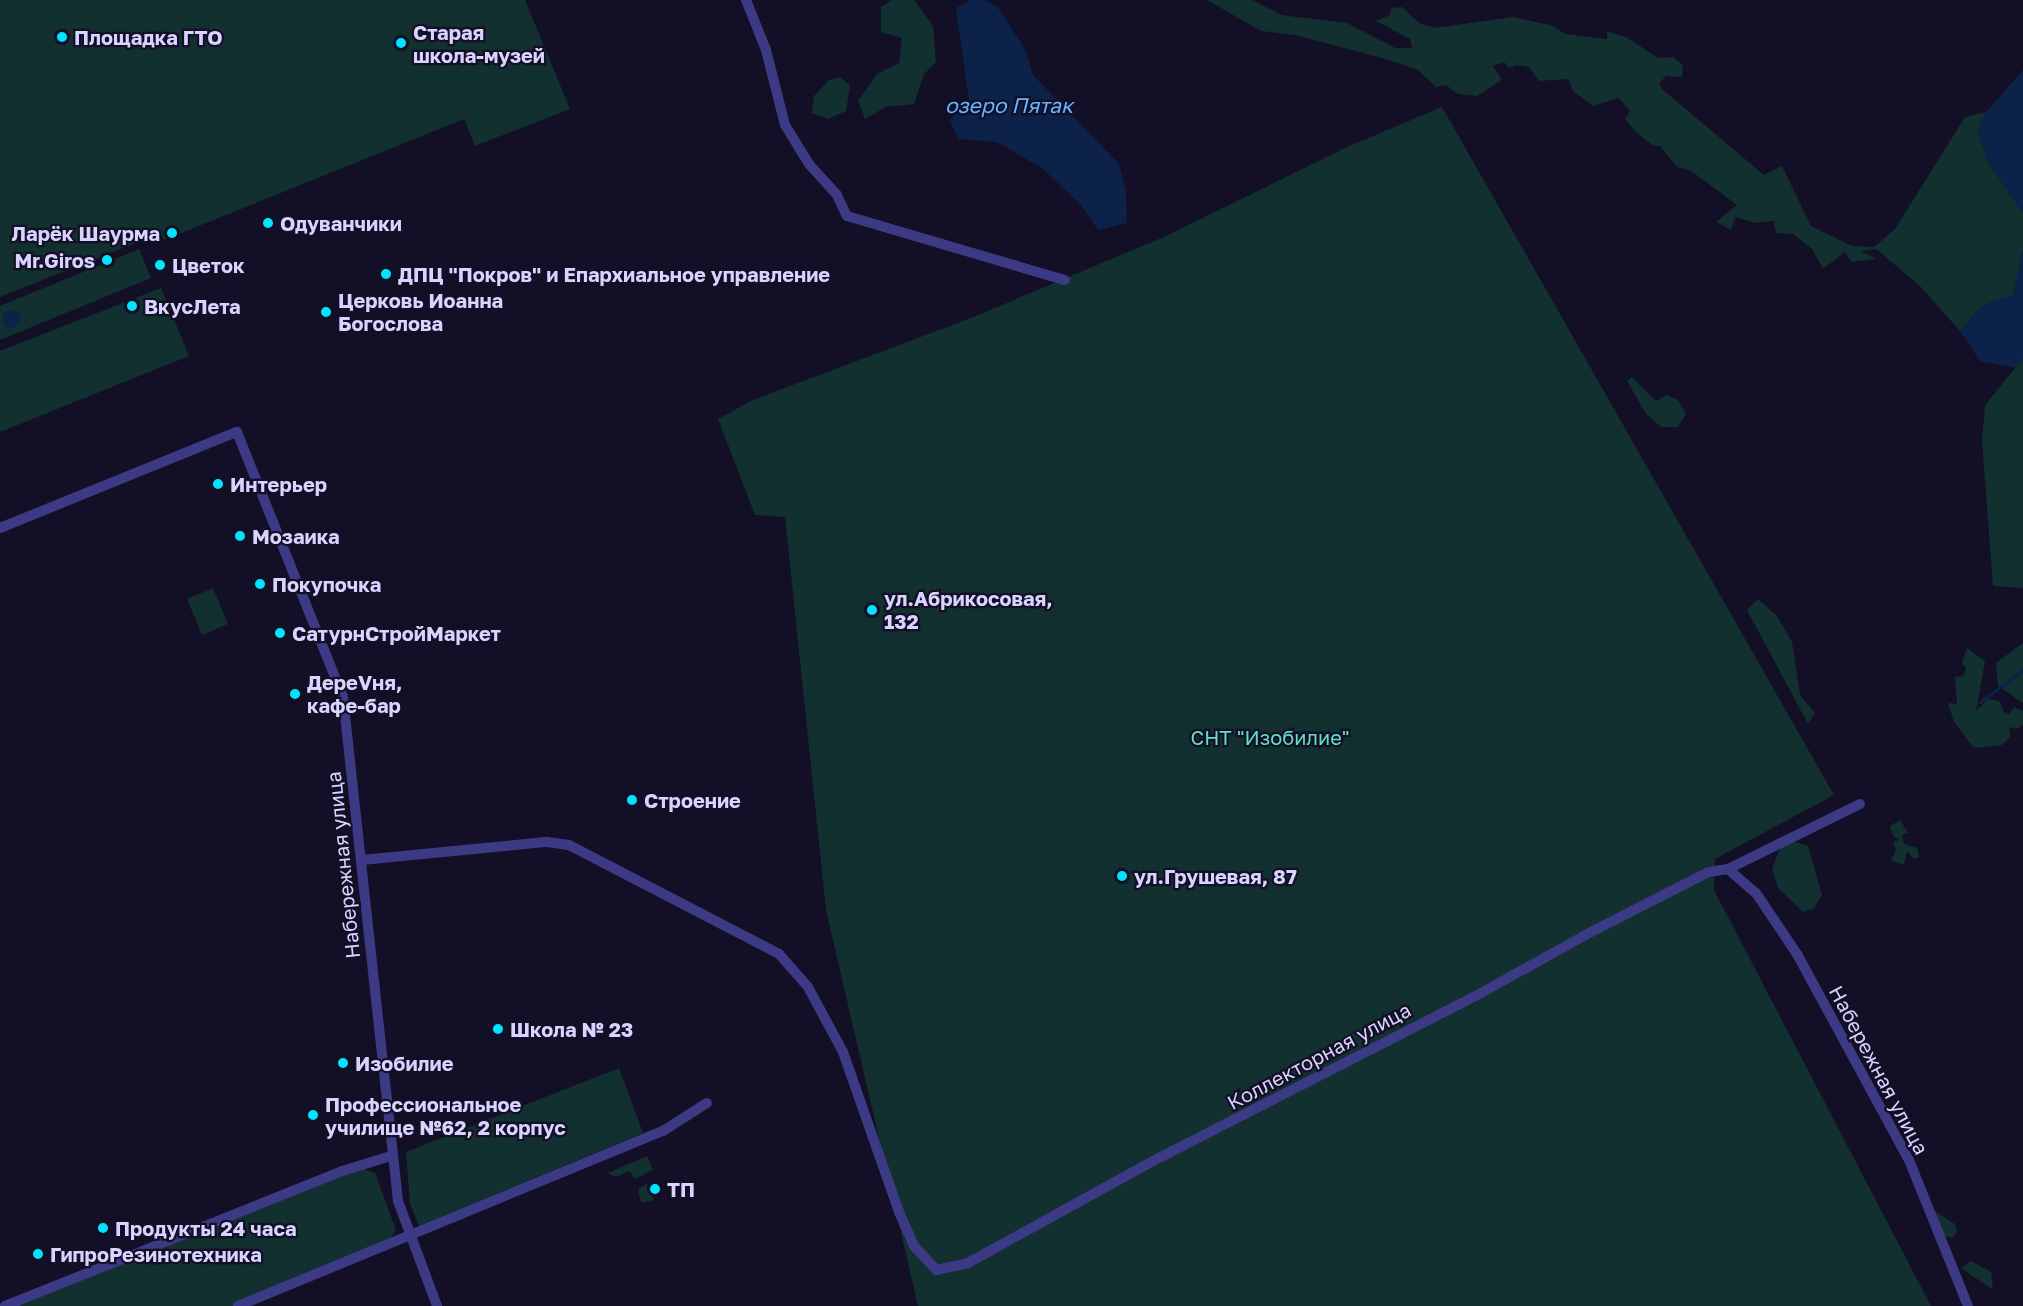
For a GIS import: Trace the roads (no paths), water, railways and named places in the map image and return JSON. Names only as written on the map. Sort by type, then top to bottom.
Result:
[{"type":"street","points":[[746,0],[766,50],[785,124],[809,164],[837,195],[847,216],[1065,280]]},
{"type":"street","name":"Набережная улица","points":[[0,528],[237,432],[343,698],[362,860],[391,1156],[398,1202],[437,1306]]},
{"type":"street","name":"Коллекторная улица","points":[[362,860],[547,842],[569,845],[779,954],[808,987],[843,1052],[899,1212],[914,1246],[928,1265],[936,1270],[969,1263],[1153,1161],[1591,932],[1709,872],[1728,869],[1860,804]]},
{"type":"street","name":"Набережная улица","points":[[1728,869],[1756,893],[1797,954],[1909,1160],[1968,1306]]},
{"type":"street","points":[[238,1306],[663,1131],[707,1103]]},
{"type":"street","points":[[5,1306],[333,1175],[391,1156]]},
{"type":"water","name":"озеро Пятак","points":[[970,0],[984,0],[997,6],[1026,51],[1033,75],[1119,164],[1126,191],[1127,223],[1098,230],[1080,204],[1043,169],[997,142],[958,139],[950,120],[969,101],[956,8]]},
{"type":"water","points":[[2023,70],[2023,213],[1987,160],[1978,132],[1986,112]]},
{"type":"water","points":[[2023,252],[2023,358],[2015,368],[1980,361],[1960,331],[1982,306],[2013,295]]},
{"type":"water","points":[[11,310],[17,313],[20,319],[17,325],[11,328],[5,325],[2,319],[5,313]]},
{"type":"waterway","points":[[1980,702],[2023,670]]},
{"type":"place","name":"Площадка ГТО","points":[[62,37]]},
{"type":"place","name":"Старая школа-музей","points":[[401,43]]},
{"type":"place","name":"Одуванчики","points":[[268,223]]},
{"type":"place","name":"Ларёк Шаурма","points":[[172,233]]},
{"type":"place","name":"Mr.Giros","points":[[107,260]]},
{"type":"place","name":"Цветок","points":[[160,265]]},
{"type":"place","name":"ДПЦ \"Покров\" и Епархиальное управление","points":[[386,274]]},
{"type":"place","name":"ВкусЛета","points":[[132,306]]},
{"type":"place","name":"Церковь Иоанна Богослова","points":[[326,312]]},
{"type":"place","name":"Интерьер","points":[[218,484]]},
{"type":"place","name":"Мозаика","points":[[240,536]]},
{"type":"place","name":"Покупочка","points":[[260,584]]},
{"type":"place","name":"ул.Абрикосовая, 132","points":[[872,610]]},
{"type":"place","name":"СатурнСтройМаркет","points":[[280,633]]},
{"type":"place","name":"ДереVня, кафе-бар","points":[[295,694]]},
{"type":"place","name":"Строение","points":[[632,800]]},
{"type":"place","name":"ул.Грушевая, 87","points":[[1122,876]]},
{"type":"place","name":"Школа № 23","points":[[498,1029]]},
{"type":"place","name":"Изобилие","points":[[343,1063]]},
{"type":"place","name":"Профессиональное училище №62, 2 корпус","points":[[313,1115]]},
{"type":"place","name":"ТП","points":[[655,1189]]},
{"type":"place","name":"Продукты 24 часа","points":[[103,1228]]},
{"type":"place","name":"ГипроРезинотехника","points":[[38,1254]]},
{"type":"park label","name":"СНТ \"Изобилие\"","points":[[1270,737]]}]
